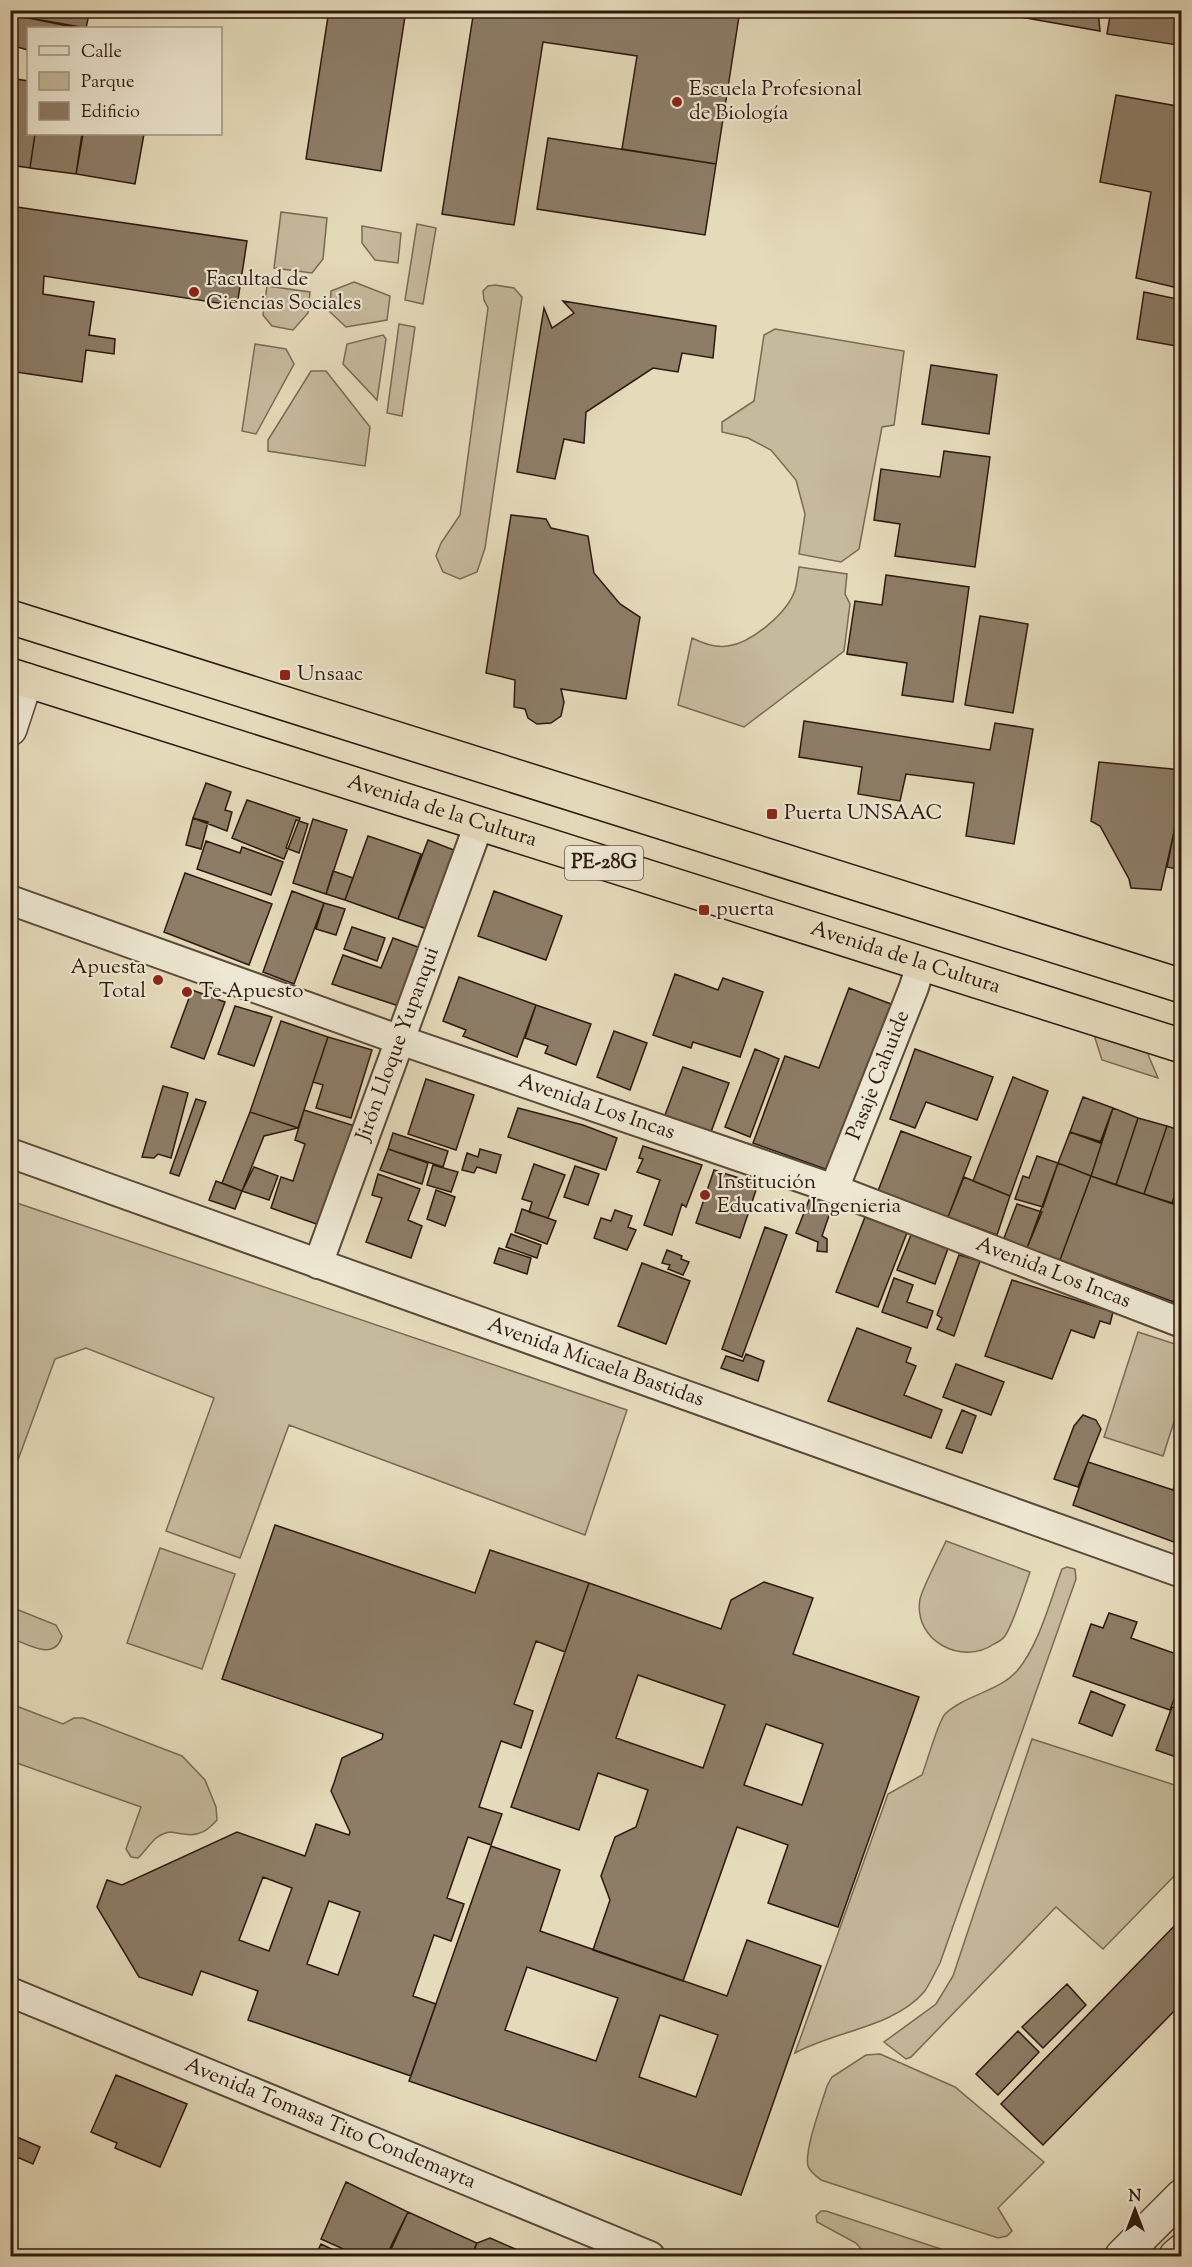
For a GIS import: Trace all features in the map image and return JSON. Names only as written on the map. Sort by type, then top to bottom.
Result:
[{"type":"highway","name":"PE-28G","points":[[10,617],[1182,986]]},
{"type":"highway","name":"Avenida de la Cultura","points":[[18,677],[1182,1046]]},
{"type":"street","points":[[10,729],[18,677]]},
{"type":"street","name":"Jirón Lloque Yupanqui","points":[[318,1264],[478,824]]},
{"type":"street","name":"Avenida Los Incas","points":[[10,900],[400,1040],[834,1188],[1182,1323]]},
{"type":"street","name":"Pasaje Cahuide","points":[[834,1188],[914,987],[921,964]]},
{"type":"street","name":"Avenida Micaela Bastidas","points":[[10,1153],[1182,1573]]},
{"type":"street","name":"Avenida Tomasa Tito Condemayta","points":[[10,1992],[650,2256]]},
{"type":"street","points":[[1122,2256],[1182,2196]]},
{"type":"street","points":[[1176,2256],[1182,2251]]},
{"type":"green space","points":[[281,212],[327,218],[323,259],[312,273],[274,268]]},
{"type":"green space","points":[[417,224],[436,228],[423,304],[405,300]]},
{"type":"green space","points":[[362,226],[401,233],[398,263],[375,260],[362,243]]},
{"type":"green space","points":[[354,282],[390,296],[387,320],[346,327],[330,312],[331,291]]},
{"type":"green space","points":[[267,286],[310,292],[308,313],[293,330],[272,326],[263,315]]},
{"type":"green space","points":[[488,286],[514,288],[522,297],[485,548],[477,572],[460,579],[443,572],[436,556],[441,543],[460,515],[488,308],[483,291]]},
{"type":"green space","points":[[399,324],[415,327],[402,416],[387,413]]},
{"type":"green space","points":[[775,329],[904,351],[894,425],[882,427],[859,549],[841,562],[799,554],[805,514],[796,480],[771,450],[748,438],[722,432],[722,422],[754,401],[764,335]]},
{"type":"green space","points":[[383,335],[386,339],[377,400],[343,364],[347,344]]},
{"type":"green space","points":[[255,344],[286,349],[294,364],[256,434],[242,431]]},
{"type":"green space","points":[[311,371],[326,371],[370,427],[365,466],[268,451],[268,440]]},
{"type":"green space","points":[[799,567],[847,574],[845,594],[850,604],[844,651],[744,727],[678,705],[692,638],[709,645],[728,646],[758,633],[777,617],[791,599],[796,587]]},
{"type":"green space","points":[[1094,1035],[1147,1052],[1158,1078],[1102,1060]]},
{"type":"green space","points":[[11,1201],[627,1410],[585,1535],[289,1425],[240,1558],[166,1531],[214,1398],[86,1348],[55,1359],[11,1479]]},
{"type":"green space","points":[[1138,1332],[1181,1346],[1181,1400],[1163,1456],[1104,1437]]},
{"type":"green space","points":[[946,1541],[1030,1572],[1005,1636],[981,1650],[955,1651],[942,1646],[924,1627],[920,1614],[920,1599]]},
{"type":"green space","points":[[160,1548],[235,1574],[202,1669],[127,1643]]},
{"type":"green space","points":[[1067,1567],[1075,1569],[1076,1579],[940,1963],[928,1985],[911,2004],[897,2013],[795,2053],[888,1794],[922,1775],[945,1714],[962,1702],[1001,1684],[1017,1671],[1032,1649],[1062,1569]]},
{"type":"green space","points":[[11,1607],[56,1625],[62,1636],[58,1644],[47,1650],[32,1647],[11,1638]]},
{"type":"green space","points":[[11,1704],[63,1724],[74,1718],[83,1718],[182,1756],[205,1780],[216,1807],[217,1820],[199,1834],[164,1833],[155,1839],[138,1858],[131,1857],[126,1849],[141,1807],[11,1761]]},
{"type":"green space","points":[[1032,1739],[1181,1787],[1181,1869],[1103,1949],[1056,1907],[911,2057],[906,2059],[884,2042],[936,2004],[953,1976]]},
{"type":"green space","points":[[880,2054],[955,2087],[1044,2162],[998,2208],[1012,2231],[1007,2236],[998,2238],[821,2180],[810,2170],[807,2159],[811,2138],[832,2077],[866,2055]]},
{"type":"green space","points":[[821,2211],[962,2256],[867,2256],[856,2243],[817,2222],[816,2216]]},
{"type":"building","points":[[14,10],[90,10],[86,27],[13,15]]},
{"type":"building","points":[[329,10],[406,10],[381,171],[306,159]]},
{"type":"building","name":"Escuela Profesional de Biología","points":[[474,10],[740,10],[716,164],[622,149],[637,56],[543,42],[514,225],[442,214]]},
{"type":"building","points":[[980,10],[1098,10],[1100,31]]},
{"type":"building","points":[[1111,10],[1182,10],[1177,45],[1107,34]]},
{"type":"building","points":[[13,15],[73,27],[27,27],[27,50],[10,45]]},
{"type":"building","points":[[10,78],[27,81],[27,135],[35,135],[30,168],[10,165]]},
{"type":"building","points":[[1116,95],[1182,107],[1182,289],[1136,278],[1151,192],[1100,182]]},
{"type":"building","points":[[35,135],[82,135],[76,174],[30,168]]},
{"type":"building","points":[[83,135],[144,135],[135,184],[76,174]]},
{"type":"building","points":[[548,138],[716,164],[705,235],[537,209]]},
{"type":"building","name":"Facultad de Ciencias Sociales","points":[[10,206],[247,241],[237,306],[44,276],[43,294],[94,302],[89,335],[115,339],[114,354],[86,350],[82,382],[10,371],[10,290],[14,290],[16,272],[10,271]]},
{"type":"building","points":[[1144,292],[1182,300],[1182,347],[1137,339]]},
{"type":"building","points":[[563,301],[716,326],[713,358],[682,353],[678,372],[653,368],[586,412],[584,443],[564,439],[555,479],[517,472],[544,308],[552,328],[574,313]]},
{"type":"building","points":[[931,365],[997,375],[989,434],[922,424]]},
{"type":"building","points":[[944,451],[990,457],[975,567],[895,556],[900,524],[874,520],[881,469],[940,477]]},
{"type":"building","points":[[511,515],[546,519],[551,528],[588,536],[594,573],[620,604],[640,617],[626,699],[561,689],[564,702],[561,716],[551,723],[537,724],[528,718],[525,709],[514,707],[515,680],[486,673]]},
{"type":"building","points":[[886,575],[969,587],[953,702],[902,695],[907,663],[847,654],[855,601],[882,605]]},
{"type":"building","points":[[980,616],[1028,624],[1013,713],[965,705]]},
{"type":"building","points":[[804,721],[990,750],[995,723],[1033,729],[1014,844],[966,836],[974,783],[906,774],[900,801],[858,794],[862,767],[799,757]]},
{"type":"building","points":[[1099,762],[1182,770],[1182,796],[1161,890],[1131,888],[1129,879],[1100,826],[1091,821]]},
{"type":"building","points":[[206,783],[231,792],[225,810],[232,812],[227,831],[193,818]]},
{"type":"building","points":[[247,800],[300,818],[284,859],[232,838]]},
{"type":"building","points":[[1178,812],[1182,813],[1182,870],[1167,867]]},
{"type":"building","points":[[193,818],[208,822],[201,849],[186,845]]},
{"type":"building","points":[[313,819],[347,830],[326,894],[293,883]]},
{"type":"building","points":[[296,820],[308,824],[299,853],[286,848]]},
{"type":"building","points":[[368,836],[421,854],[398,919],[345,900]]},
{"type":"building","points":[[428,840],[464,854],[433,931],[398,919]]},
{"type":"building","points":[[206,841],[240,853],[242,847],[283,862],[271,895],[197,869]]},
{"type":"building","points":[[333,871],[353,878],[345,900],[326,894]]},
{"type":"building","points":[[185,873],[272,904],[249,965],[164,932]]},
{"type":"building","points":[[292,891],[324,903],[294,984],[263,972]]},
{"type":"building","points":[[494,891],[562,916],[546,960],[478,936]]},
{"type":"building","points":[[324,903],[345,909],[336,935],[316,929]]},
{"type":"building","points":[[352,927],[385,938],[377,961],[344,949]]},
{"type":"building","points":[[393,938],[426,950],[402,1007],[332,984],[343,955],[381,968]]},
{"type":"building","points":[[675,974],[718,990],[723,978],[763,992],[740,1057],[693,1042],[691,1048],[653,1035]]},
{"type":"building","points":[[459,977],[536,1005],[517,1057],[463,1036],[466,1030],[443,1021]]},
{"type":"building","points":[[849,988],[891,1004],[828,1170],[753,1143],[785,1056],[819,1068]]},
{"type":"building","points":[[192,990],[225,1002],[204,1059],[171,1047]]},
{"type":"building","points":[[536,1005],[591,1024],[576,1065],[545,1053],[548,1046],[525,1038]]},
{"type":"building","points":[[235,1006],[272,1017],[254,1066],[218,1054]]},
{"type":"building","points":[[281,1021],[328,1037],[298,1128],[250,1112]]},
{"type":"building","points":[[614,1031],[647,1043],[630,1090],[597,1077]]},
{"type":"building","points":[[328,1037],[372,1050],[351,1118],[316,1108],[323,1085],[313,1082]]},
{"type":"building","points":[[755,1049],[779,1059],[750,1137],[725,1127]]},
{"type":"building","points":[[915,1049],[993,1077],[977,1120],[926,1102],[915,1128],[890,1119]]},
{"type":"building","points":[[683,1067],[729,1083],[711,1132],[665,1115]]},
{"type":"building","points":[[1013,1077],[1048,1091],[1010,1196],[973,1181]]},
{"type":"building","points":[[426,1079],[474,1095],[456,1150],[408,1134]]},
{"type":"building","points":[[163,1086],[188,1093],[171,1158],[158,1154],[154,1158],[142,1157]]},
{"type":"building","points":[[1083,1097],[1113,1108],[1100,1143],[1070,1132]]},
{"type":"building","points":[[196,1099],[206,1102],[179,1176],[170,1173]]},
{"type":"building","points":[[518,1108],[583,1125],[617,1138],[606,1170],[508,1137]]},
{"type":"building","points":[[1113,1108],[1138,1118],[1116,1185],[1091,1176]]},
{"type":"building","points":[[304,1110],[361,1128],[325,1227],[271,1208],[281,1177],[293,1181],[305,1144],[295,1140]]},
{"type":"building","points":[[250,1112],[298,1128],[264,1136],[242,1191],[222,1183]]},
{"type":"building","points":[[1138,1118],[1167,1126],[1144,1194],[1116,1185]]},
{"type":"building","points":[[1167,1126],[1182,1131],[1182,1174],[1172,1203],[1144,1194]]},
{"type":"building","points":[[901,1131],[971,1157],[948,1217],[878,1191]]},
{"type":"building","points":[[1070,1132],[1102,1142],[1091,1176],[1058,1163]]},
{"type":"building","points":[[393,1133],[448,1151],[443,1167],[388,1149]]},
{"type":"building","points":[[643,1146],[702,1165],[686,1207],[682,1204],[672,1235],[644,1225],[660,1180],[637,1172],[643,1159],[639,1158]]},
{"type":"building","points":[[388,1149],[428,1163],[422,1184],[380,1170]]},
{"type":"building","points":[[480,1149],[501,1155],[496,1173],[477,1167],[474,1173],[462,1170],[467,1153],[478,1157]]},
{"type":"building","points":[[1037,1156],[1058,1163],[1043,1207],[1015,1199],[1023,1176],[1029,1178]]},
{"type":"building","points":[[1058,1163],[1091,1176],[1060,1260],[1027,1248]]},
{"type":"building","points":[[534,1164],[565,1175],[548,1218],[529,1212],[532,1202],[522,1199]]},
{"type":"building","points":[[433,1165],[458,1172],[451,1192],[427,1185]]},
{"type":"building","points":[[575,1166],[599,1174],[588,1205],[564,1197]]},
{"type":"building","points":[[254,1167],[278,1176],[269,1200],[242,1191]]},
{"type":"building","points":[[714,1170],[758,1184],[740,1238],[696,1223]]},
{"type":"building","points":[[378,1174],[420,1189],[408,1220],[422,1226],[411,1258],[366,1242],[382,1198],[372,1195]]},
{"type":"building","points":[[1182,1174],[1182,1206],[1172,1203]]},
{"type":"building","points":[[1091,1176],[1182,1207],[1182,1305],[1060,1260]]},
{"type":"building","points":[[964,1177],[1010,1196],[997,1235],[948,1217]]},
{"type":"building","points":[[216,1181],[242,1191],[235,1209],[209,1200]]},
{"type":"building","points":[[436,1190],[455,1197],[445,1226],[427,1219]]},
{"type":"building","points":[[813,1190],[835,1198],[822,1236],[827,1239],[827,1252],[817,1251],[818,1242],[796,1233]]},
{"type":"building","points":[[870,1204],[912,1220],[878,1307],[836,1292]]},
{"type":"building","points":[[1017,1204],[1042,1212],[1027,1248],[1004,1238]]},
{"type":"building","points":[[522,1209],[556,1221],[547,1244],[515,1232]]},
{"type":"building","points":[[615,1210],[632,1216],[628,1227],[636,1230],[627,1250],[594,1238],[601,1218],[611,1221]]},
{"type":"building","points":[[765,1227],[787,1235],[742,1357],[722,1349]]},
{"type":"building","points":[[913,1230],[950,1243],[935,1284],[897,1270]]},
{"type":"building","points":[[511,1234],[541,1245],[537,1258],[506,1247]]},
{"type":"building","points":[[499,1248],[531,1258],[527,1274],[494,1263]]},
{"type":"building","points":[[667,1250],[682,1256],[681,1259],[689,1262],[683,1275],[668,1269],[670,1265],[662,1263]]},
{"type":"building","points":[[959,1255],[980,1261],[954,1336],[937,1329],[942,1318],[937,1315]]},
{"type":"building","points":[[642,1263],[690,1281],[666,1344],[618,1326]]},
{"type":"building","points":[[894,1278],[913,1285],[907,1302],[933,1311],[927,1328],[882,1312]]},
{"type":"building","points":[[1012,1280],[1113,1312],[1110,1324],[1100,1321],[1094,1338],[1071,1330],[1052,1379],[985,1356]]},
{"type":"building","points":[[857,1328],[911,1348],[906,1362],[916,1366],[904,1395],[942,1410],[931,1438],[828,1401]]},
{"type":"building","points":[[746,1354],[764,1361],[758,1381],[721,1368],[726,1356],[743,1361]]},
{"type":"building","points":[[956,1364],[1004,1382],[991,1415],[943,1397]]},
{"type":"building","points":[[962,1410],[976,1416],[962,1453],[946,1448]]},
{"type":"building","points":[[1083,1415],[1096,1420],[1101,1429],[1078,1487],[1054,1479],[1074,1426]]},
{"type":"building","points":[[1088,1462],[1173,1490],[1182,1466],[1182,1545],[1073,1505]]},
{"type":"building","points":[[275,1525],[475,1593],[490,1550],[589,1583],[565,1652],[536,1641],[514,1704],[533,1711],[521,1748],[501,1741],[479,1807],[502,1814],[491,1845],[468,1837],[447,1898],[464,1904],[451,1941],[434,1935],[413,1996],[436,2004],[411,2076],[248,2020],[258,1991],[201,1971],[192,1995],[139,1977],[97,1907],[107,1880],[122,1885],[237,1832],[305,1856],[316,1824],[349,1835],[350,1832],[331,1791],[342,1758],[382,1739],[383,1734],[222,1679]],"holes":[[[263,1877],[292,1888],[269,1951],[239,1940]],[[329,1901],[360,1912],[338,1975],[307,1964]]]},
{"type":"building","points":[[764,1582],[813,1598],[793,1654],[919,1697],[838,1927],[768,1903],[788,1845],[737,1827],[683,1981],[593,1950],[610,1900],[601,1876],[615,1837],[636,1827],[648,1790],[598,1773],[579,1830],[511,1807],[589,1583],[721,1629],[731,1600]],"holes":[[[638,1675],[725,1705],[703,1768],[616,1738]],[[766,1724],[823,1744],[802,1805],[744,1785]]]},
{"type":"building","points":[[1109,1613],[1137,1622],[1131,1638],[1182,1656],[1182,1679],[1170,1710],[1073,1676],[1091,1624],[1103,1628]]},
{"type":"building","points":[[1091,1691],[1125,1705],[1112,1736],[1079,1723]]},
{"type":"building","points":[[1172,1707],[1182,1710],[1182,1759],[1156,1750]]},
{"type":"building","points":[[491,1846],[560,1870],[540,1931],[727,1996],[747,1940],[821,1966],[741,2195],[409,2081]],"holes":[[[527,1967],[618,1998],[596,2061],[505,2030]],[[660,2015],[718,2035],[696,2097],[639,2077]]]},
{"type":"building","points":[[1182,1918],[1182,2003],[1043,2145],[1001,2104]]},
{"type":"building","points":[[1067,1984],[1086,2005],[1043,2048],[1022,2027]]},
{"type":"building","points":[[1018,2031],[1039,2052],[998,2095],[976,2074]]},
{"type":"building","points":[[116,2075],[187,2104],[160,2167],[115,2148],[117,2143],[91,2132]]},
{"type":"building","points":[[10,2134],[40,2147],[33,2164],[17,2157],[10,2171]]},
{"type":"building","points":[[346,2182],[408,2212],[386,2256],[345,2256],[348,2251],[321,2239]]},
{"type":"building","points":[[408,2212],[477,2243],[471,2256],[388,2256]]},
{"type":"building","points":[[490,2238],[531,2256],[472,2256],[477,2243]]},
{"type":"building","points":[[321,2244],[344,2255],[315,2256]]},
{"type":"place","name":"Escuela Profesional de Biología","points":[[677,102]]},
{"type":"place","name":"Facultad de Ciencias Sociales","points":[[194,292]]},
{"type":"place","name":"Unsaac","points":[[285,675]]},
{"type":"place","name":"Puerta UNSAAC","points":[[772,814]]},
{"type":"place","name":"puerta","points":[[704,910]]},
{"type":"place","name":"Apuesta Total","points":[[158,980]]},
{"type":"place","name":"Te Apuesto","points":[[187,992]]},
{"type":"place","name":"Institución Educativa Ingenieria","points":[[705,1195]]}]
